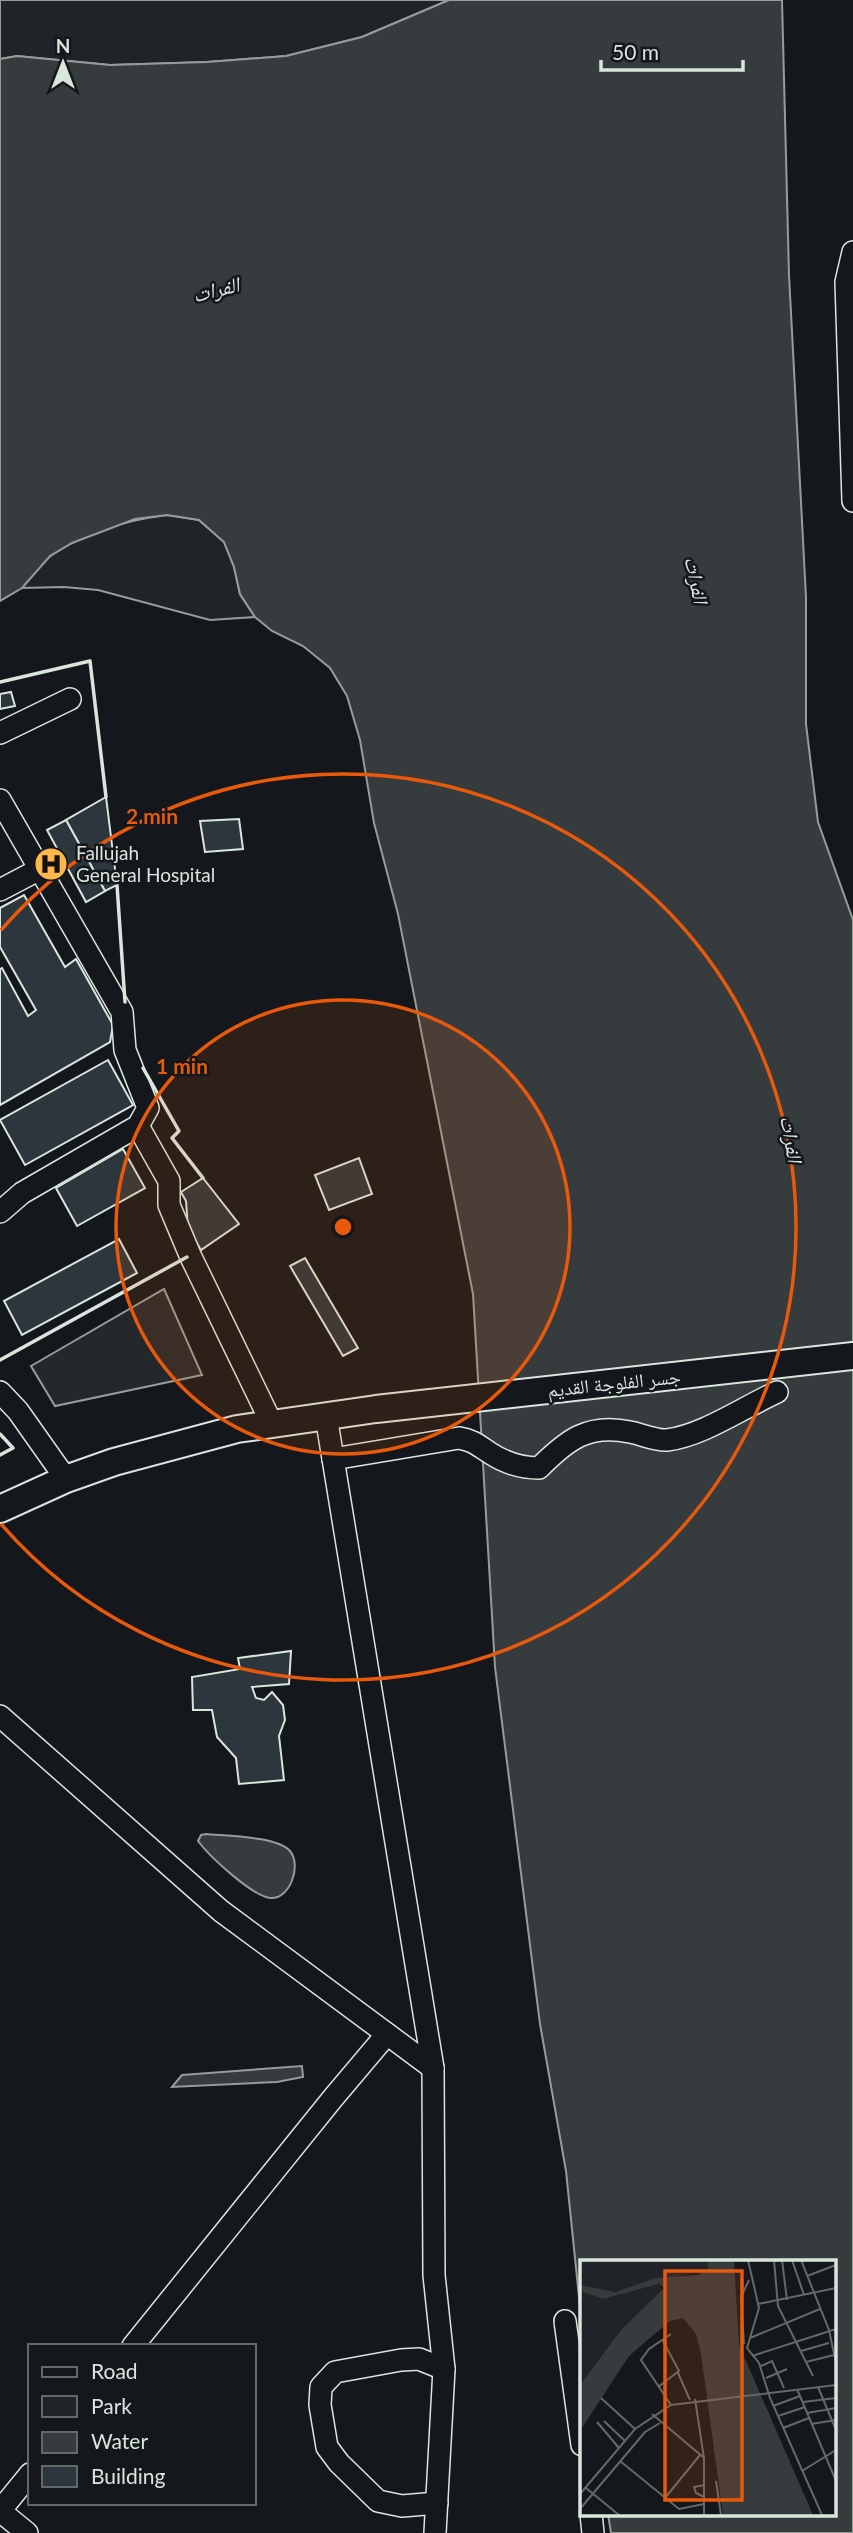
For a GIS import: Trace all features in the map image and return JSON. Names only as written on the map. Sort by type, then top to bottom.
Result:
[{"type":"main road","name":"جسر الفلوجة القديم","points":[[0,1509],[66,1479],[126,1459],[237,1429],[376,1409],[853,1356]]},
{"type":"street","points":[[853,252],[846,282],[853,501]]},
{"type":"street","points":[[0,733],[69,699]]},
{"type":"street","points":[[0,800],[122,1012],[125,1050],[148,1108],[138,1126],[22,1193],[0,1212]]},
{"type":"street","points":[[0,890],[40,869]]},
{"type":"street","points":[[138,1126],[169,1181],[169,1205],[272,1424]]},
{"type":"street","points":[[0,1392],[18,1411],[66,1479]]},
{"type":"street","points":[[333,1460],[459,1438],[471,1439],[493,1455],[523,1468],[539,1468],[564,1444],[593,1430],[614,1429],[665,1440],[698,1431],[777,1392]]},
{"type":"street","points":[[326,1416],[433,2068],[434,2275],[444,2369],[435,2533]]},
{"type":"street","points":[[0,1716],[221,1911],[433,2068]]},
{"type":"street","points":[[135,2344],[387,2034]]},
{"type":"street","points":[[565,2321],[580,2430]]},
{"type":"street","points":[[437,2503],[402,2506],[378,2501],[327,2448],[320,2405],[321,2387],[335,2372],[419,2359],[444,2369]]},
{"type":"street","points":[[27,2533],[0,2511],[28,2476]]},
{"type":"green space","points":[[0,0],[449,0],[362,37],[286,56],[110,65],[17,56],[0,59]]},
{"type":"green space","points":[[167,515],[199,520],[224,542],[234,567],[240,594],[255,617],[210,620],[98,590],[64,587],[22,588],[48,558],[78,540],[122,524]]},
{"type":"shaded area","points":[[164,1289],[202,1375],[55,1406],[31,1366]]},
{"type":"water","name":"الفرات","points":[[449,0],[782,0],[789,275],[806,597],[806,724],[818,822],[853,920],[853,2533],[611,2533],[608,2516],[836,2516],[836,2260],[580,2260],[580,2307],[566,2171],[540,2024],[495,1667],[473,1294],[398,914],[374,823],[360,740],[347,696],[330,668],[303,646],[272,631],[255,617],[240,594],[234,567],[224,542],[199,520],[167,515],[135,519],[72,543],[50,556],[22,588],[0,601],[0,59],[17,56],[110,65],[207,62],[286,56],[362,37]]},
{"type":"water","points":[[201,1835],[238,1836],[283,1846],[290,1851],[295,1865],[288,1888],[277,1897],[270,1898],[252,1890],[221,1865],[198,1841]]},
{"type":"water","points":[[302,2066],[303,2077],[277,2082],[172,2087],[182,2075]]},
{"type":"building","points":[[11,692],[15,706],[0,709],[0,694]]},
{"type":"building","points":[[106,797],[117,885],[105,891],[66,820]]},
{"type":"building","points":[[239,819],[243,849],[205,852],[200,821]]},
{"type":"building","points":[[66,820],[105,891],[86,902],[47,830]]},
{"type":"building","points":[[24,895],[65,967],[76,959],[113,1025],[110,1042],[0,1105],[0,969],[2,968],[28,1016],[36,1010],[0,947],[0,908]]},
{"type":"building","points":[[108,1060],[133,1105],[25,1165],[0,1120]]},
{"type":"building","points":[[123,1149],[145,1188],[77,1226],[56,1188]]},
{"type":"building","points":[[359,1158],[372,1194],[329,1210],[315,1175]]},
{"type":"building","points":[[203,1178],[239,1224],[201,1250],[188,1229],[186,1201],[181,1192]]},
{"type":"building","points":[[119,1239],[137,1273],[22,1335],[4,1301]]},
{"type":"building","points":[[305,1258],[358,1348],[343,1356],[290,1266]]},
{"type":"building","points":[[291,1651],[289,1684],[252,1687],[256,1698],[264,1700],[272,1692],[283,1705],[285,1720],[279,1736],[284,1780],[239,1784],[236,1758],[217,1737],[212,1710],[193,1710],[192,1677],[240,1669],[238,1658]]},
{"type":"wall","points":[[0,682],[90,661],[106,797]]},
{"type":"wall","points":[[117,885],[125,1002]]},
{"type":"wall","points":[[143,1068],[179,1131],[172,1138],[203,1178]]},
{"type":"wall","points":[[0,1360],[187,1257]]},
{"type":"wall","points":[[0,1434],[13,1448],[0,1455]]},
{"type":"place","name":"Fallujah General Hospital","points":[[51,864]]}]
